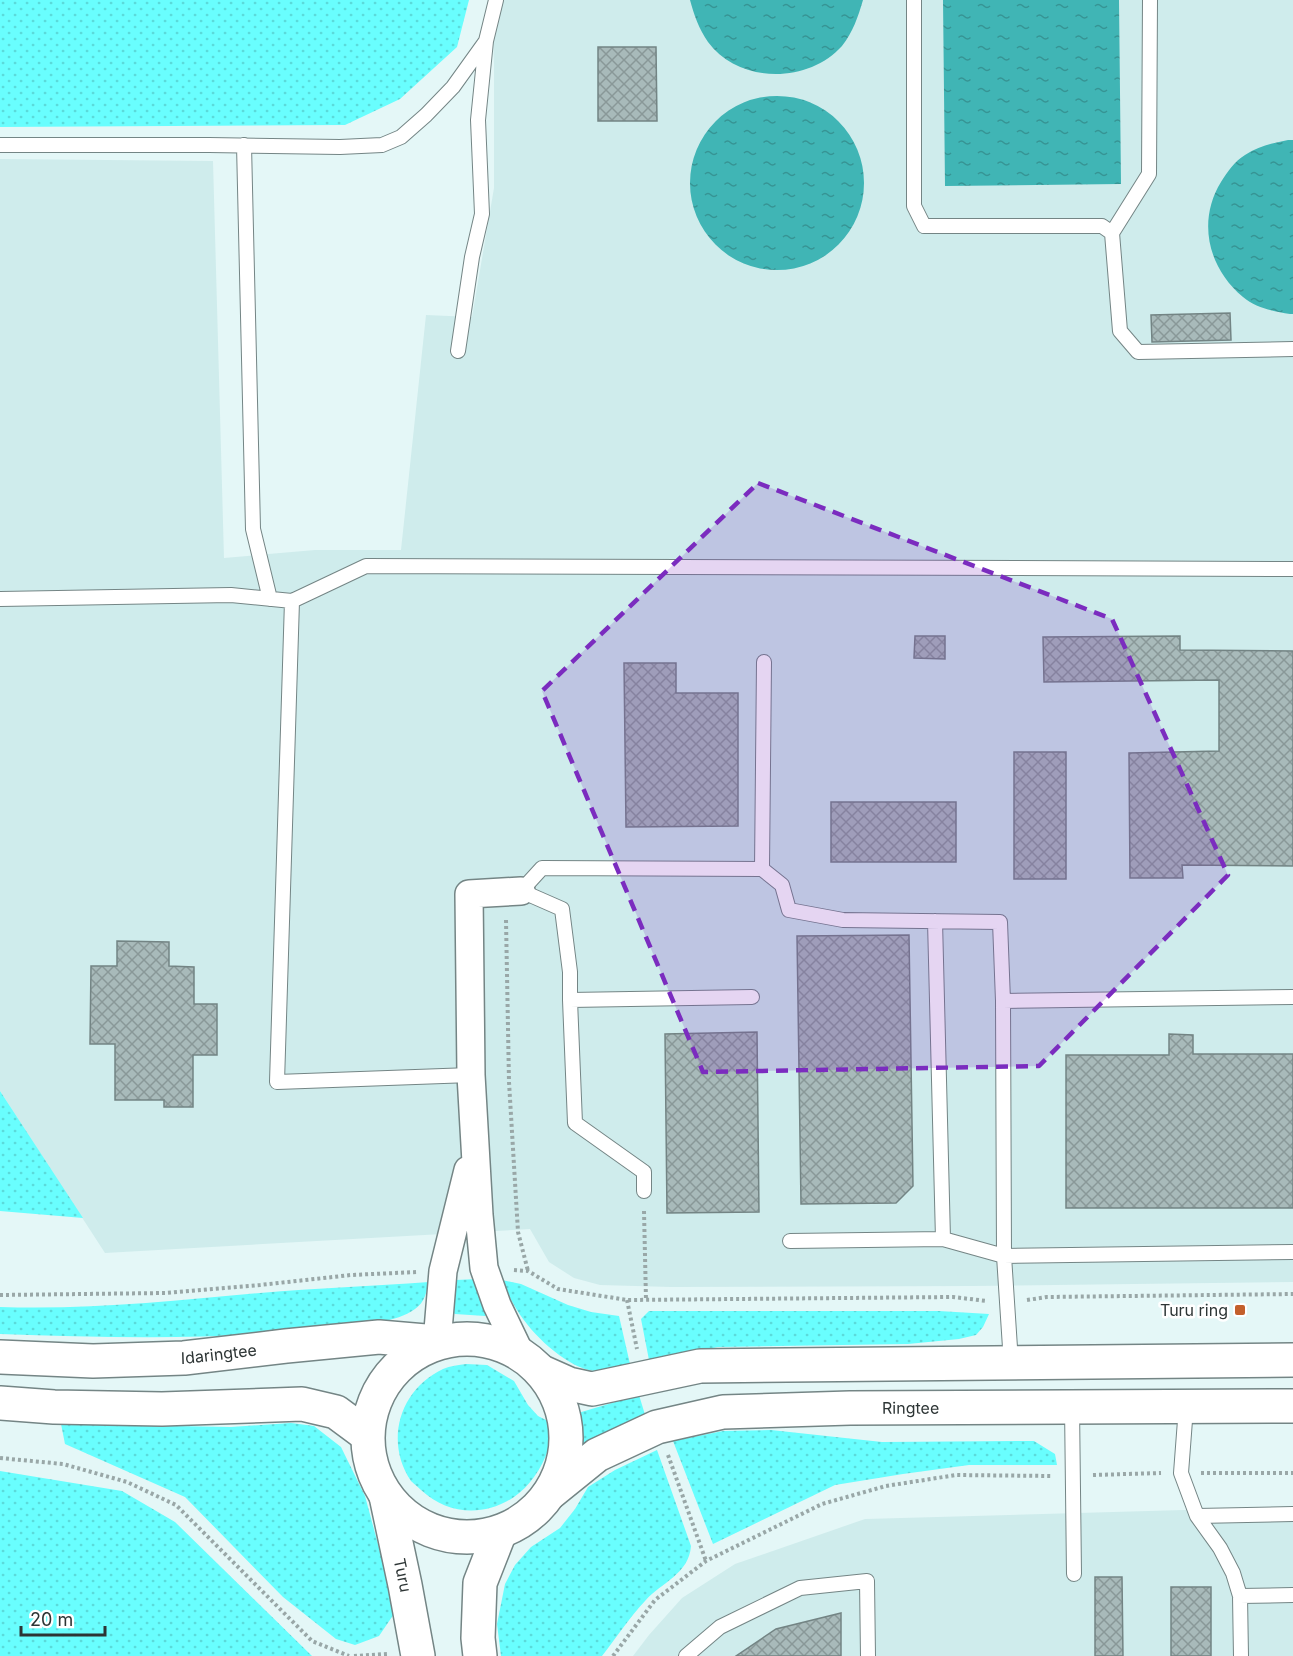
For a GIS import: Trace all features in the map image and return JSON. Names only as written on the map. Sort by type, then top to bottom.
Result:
[{"type":"main road","name":"Idaringtee","points":[[0,1357],[93,1361],[184,1358],[379,1337],[437,1342]]},
{"type":"main road","points":[[531,1362],[559,1399],[567,1431],[563,1463],[550,1493],[519,1523],[500,1532],[479,1537],[458,1537],[437,1533],[417,1524],[400,1512],[386,1496],[375,1477],[369,1457],[367,1436],[373,1405],[387,1377],[409,1356],[437,1342],[465,1338],[494,1341],[531,1362],[569,1384],[592,1389],[700,1366],[1293,1360]]},
{"type":"main road","points":[[0,1403],[54,1407],[162,1409],[302,1404],[336,1412],[367,1436]]},
{"type":"main road","name":"Ringtee","points":[[550,1493],[597,1455],[657,1427],[723,1412],[850,1408],[1293,1406]]},
{"type":"main road","name":"Turu","points":[[386,1496],[418,1656]]},
{"type":"main road","points":[[480,1656],[478,1638],[480,1583],[500,1532]]},
{"type":"street","points":[[513,892],[469,894],[471,1075],[484,1268],[497,1305],[531,1362]]},
{"type":"street","points":[[437,1342],[443,1271],[475,1143]]},
{"type":"lane","points":[[458,351],[472,257],[482,214],[478,120],[486,41],[496,0]]},
{"type":"lane","points":[[914,0],[914,206],[924,226],[1102,226],[1112,233]]},
{"type":"lane","points":[[1150,0],[1149,174],[1112,233],[1120,331],[1138,352],[1293,349]]},
{"type":"lane","points":[[0,145],[340,147],[382,145],[401,137],[426,115],[453,87],[486,41]]},
{"type":"lane","points":[[244,145],[253,529],[270,599]]},
{"type":"lane","points":[[0,599],[231,595],[292,601],[366,566],[1293,568]]},
{"type":"lane","points":[[292,601],[277,1082],[471,1075]]},
{"type":"lane","points":[[762,869],[764,662]]},
{"type":"lane","points":[[513,892],[542,868],[762,869],[782,885],[789,910],[843,920],[1000,922],[1003,1001],[1004,1256],[1011,1363]]},
{"type":"lane","points":[[513,892],[562,909],[570,972],[575,1123],[644,1172],[644,1191]]},
{"type":"lane","points":[[935,921],[943,1239]]},
{"type":"lane","points":[[570,1000],[752,997]]},
{"type":"lane","points":[[1003,1001],[1293,997]]},
{"type":"lane","points":[[790,1241],[943,1239],[1004,1256],[1293,1252]]},
{"type":"lane","points":[[1072,1406],[1074,1574]]},
{"type":"lane","points":[[1186,1407],[1181,1473],[1197,1516],[1220,1548],[1233,1573],[1240,1596],[1241,1656]]},
{"type":"lane","points":[[1197,1516],[1293,1514]]},
{"type":"lane","points":[[686,1656],[720,1627],[800,1588],[867,1581],[868,1656]]},
{"type":"lane","points":[[1240,1596],[1293,1595]]},
{"type":"path","points":[[513,892],[509,1082],[518,1232],[528,1271]]},
{"type":"path","points":[[644,1191],[646,1300]]},
{"type":"path","points":[[484,1268],[528,1271],[558,1289],[627,1300],[953,1297],[1007,1303],[1047,1297],[1293,1294]]},
{"type":"path","points":[[0,1296],[165,1293],[351,1275],[443,1271]]},
{"type":"path","points":[[627,1300],[639,1358]]},
{"type":"path","points":[[666,1450],[706,1561]]},
{"type":"path","points":[[0,1458],[63,1464],[127,1482],[176,1505],[312,1641],[349,1656]]},
{"type":"path","points":[[613,1656],[655,1600],[706,1561],[822,1504],[886,1486],[956,1475],[1293,1473]]},
{"type":"highlighted area","points":[[758,483],[1112,619],[1228,875],[1039,1066],[703,1072],[542,691]]},
{"type":"shaded area","points":[[0,0],[469,0],[457,47],[400,99],[345,125],[0,127]]},
{"type":"shaded area","points":[[492,0],[1293,0],[1293,1282],[972,1286],[671,1287],[600,1285],[574,1278],[549,1262],[530,1229],[105,1253],[0,1091],[0,159],[213,161],[224,558],[315,550],[401,550],[426,315],[472,317],[494,188]]},
{"type":"shaded area","points":[[0,1091],[83,1218],[0,1211]]},
{"type":"shaded area","points":[[478,1279],[489,1310],[485,1316],[452,1312],[456,1280]]},
{"type":"shaded area","points":[[502,1280],[521,1284],[568,1305],[591,1312],[619,1316],[630,1364],[596,1371],[585,1369],[564,1359],[544,1343],[527,1324],[512,1302]]},
{"type":"shaded area","points":[[429,1282],[423,1300],[415,1309],[390,1320],[372,1323],[302,1331],[216,1336],[0,1334],[0,1307],[130,1304],[281,1291]]},
{"type":"shaded area","points":[[649,1311],[939,1311],[989,1314],[976,1335],[959,1339],[908,1344],[718,1347],[649,1360],[641,1319]]},
{"type":"shaded area","points":[[466,1364],[487,1365],[514,1381],[528,1405],[538,1416],[550,1422],[548,1450],[539,1470],[530,1482],[514,1497],[491,1508],[479,1510],[454,1508],[432,1498],[411,1481],[403,1466],[399,1449],[398,1433],[401,1418],[416,1389],[443,1369]]},
{"type":"shaded area","points":[[639,1395],[646,1418],[580,1446],[578,1413]]},
{"type":"shaded area","points":[[291,1423],[314,1426],[341,1447],[365,1496],[396,1611],[379,1636],[355,1645],[336,1639],[283,1597],[185,1497],[65,1444],[61,1424],[231,1427]]},
{"type":"shaded area","points":[[771,1430],[882,1442],[1034,1441],[1055,1454],[1057,1465],[969,1465],[835,1485],[713,1544],[673,1441],[723,1431]]},
{"type":"shaded area","points":[[657,1450],[691,1546],[689,1556],[680,1571],[645,1601],[602,1656],[501,1656],[497,1624],[505,1584],[515,1565],[531,1547],[560,1528],[588,1487],[615,1470]]},
{"type":"shaded area","points":[[0,1471],[122,1491],[175,1522],[312,1656],[0,1656]]},
{"type":"shaded area","points":[[1293,1507],[1293,1656],[633,1656],[682,1598],[735,1564],[865,1519]]},
{"type":"water","points":[[690,0],[863,0],[849,35],[842,46],[828,58],[793,73],[774,74],[755,72],[737,66],[721,56],[702,32]]},
{"type":"water","points":[[943,0],[1119,0],[1121,184],[945,186]]},
{"type":"water","points":[[777,96],[810,103],[825,111],[838,122],[849,135],[857,150],[864,183],[857,216],[849,231],[838,244],[825,255],[810,263],[777,270],[744,263],[729,255],[716,244],[705,231],[697,216],[690,183],[697,150],[705,135],[716,122],[729,111],[744,103]]},
{"type":"water","points":[[1293,140],[1293,314],[1253,304],[1231,285],[1214,258],[1208,228],[1209,212],[1214,197],[1223,178],[1241,157],[1256,149]]},
{"type":"building","points":[[598,47],[656,47],[657,121],[598,121]]},
{"type":"building","points":[[1230,313],[1231,340],[1152,342],[1151,315]]},
{"type":"building","points":[[915,636],[945,636],[945,659],[914,658]]},
{"type":"building","points":[[1180,636],[1180,650],[1293,651],[1293,866],[1182,865],[1183,878],[1130,878],[1129,753],[1219,751],[1219,680],[1044,682],[1043,637]]},
{"type":"building","points":[[624,663],[676,663],[676,693],[738,693],[738,826],[626,827]]},
{"type":"building","points":[[1014,752],[1066,752],[1066,879],[1014,879]]},
{"type":"building","points":[[831,802],[956,802],[956,862],[831,862]]},
{"type":"building","points":[[909,935],[913,1186],[896,1203],[801,1204],[797,936]]},
{"type":"building","points":[[117,941],[169,942],[169,966],[194,967],[194,1004],[217,1004],[217,1055],[193,1055],[193,1107],[164,1107],[164,1100],[115,1100],[115,1044],[90,1044],[91,966],[117,966]]},
{"type":"building","points":[[757,1032],[759,1212],[667,1213],[665,1034]]},
{"type":"building","points":[[1169,1034],[1193,1035],[1193,1054],[1293,1054],[1293,1208],[1066,1208],[1066,1055],[1169,1055]]},
{"type":"building","points":[[1095,1577],[1122,1577],[1123,1656],[1095,1656]]},
{"type":"building","points":[[1171,1587],[1211,1587],[1211,1656],[1171,1656]]},
{"type":"building","points":[[841,1613],[841,1656],[736,1656],[776,1629]]},
{"type":"place","name":"Turu ring","points":[[1240,1310]]}]
